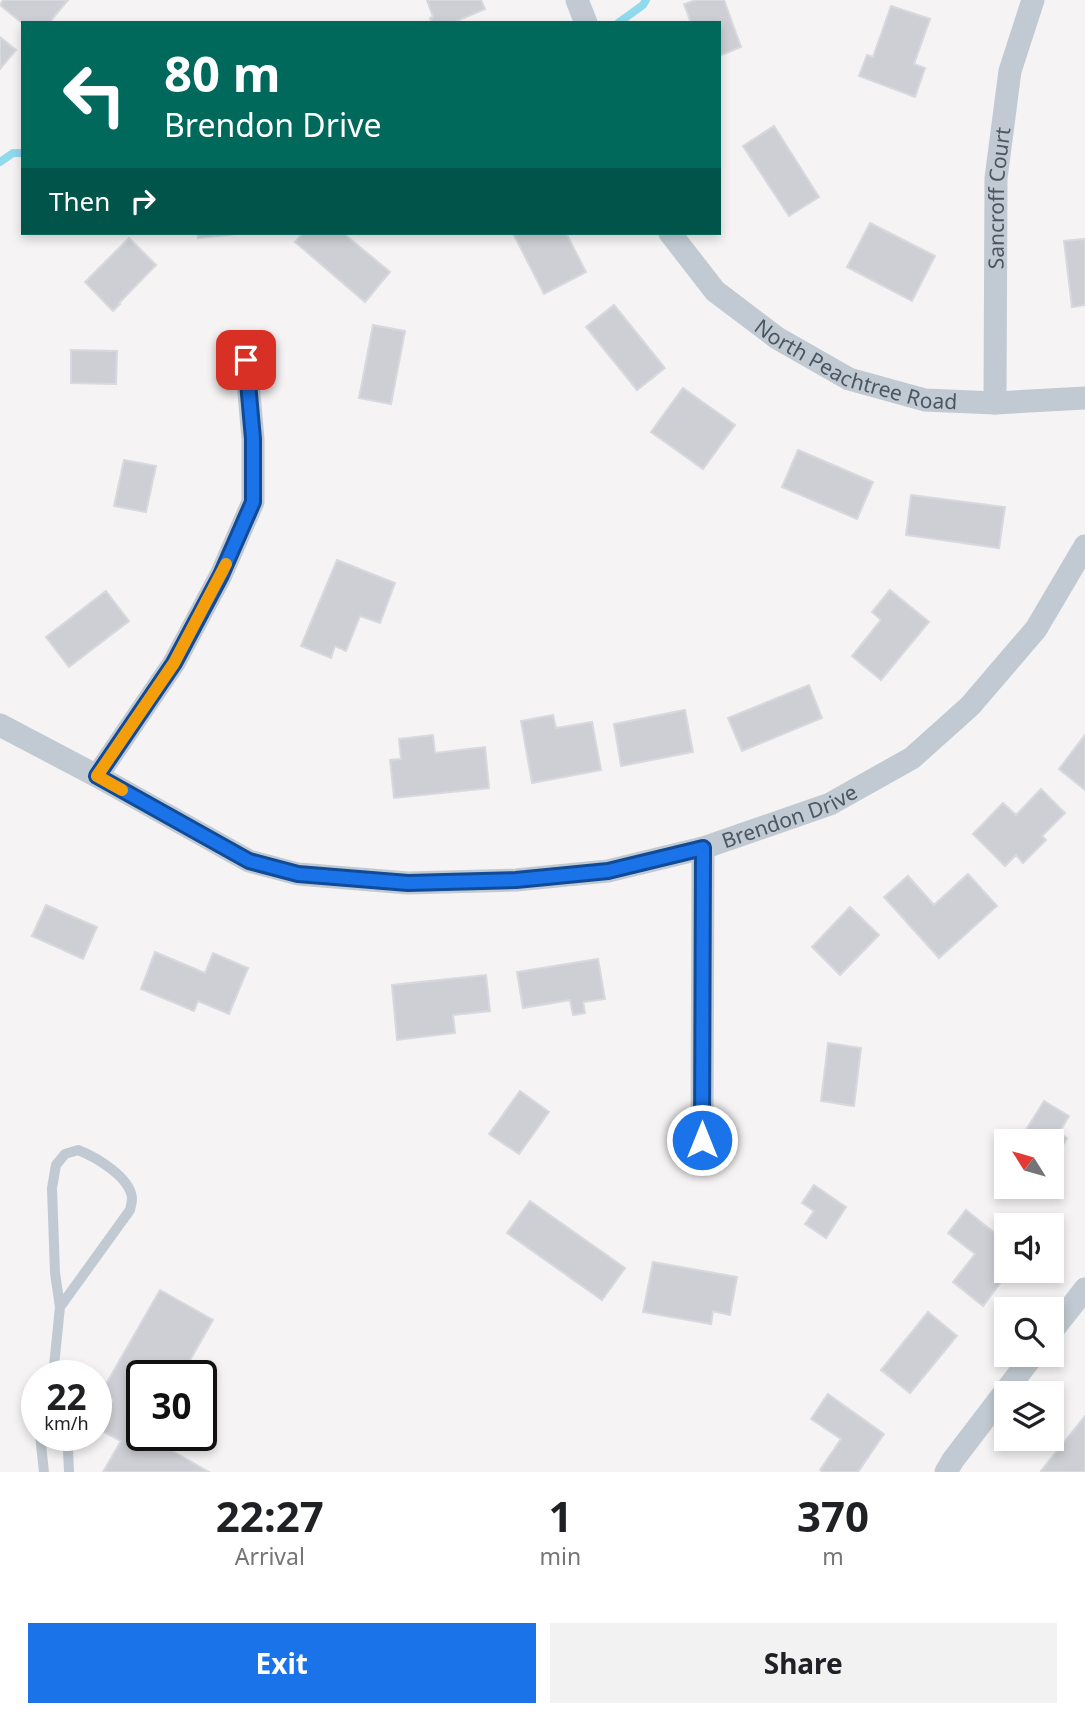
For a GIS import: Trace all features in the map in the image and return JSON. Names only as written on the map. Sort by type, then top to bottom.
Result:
[{"type":"street","points":[[577,0],[585,21]]},
{"type":"street","name":"Sancroff Court","points":[[995,403],[996,178],[1010,71],[1033,0]]},
{"type":"street","name":"North Peachtree Road","points":[[672,235],[715,291],[777,338],[849,379],[925,400],[995,403],[1085,398]]},
{"type":"street","points":[[97,776],[174,663],[221,575],[253,502],[253,439],[246,360]]},
{"type":"street","name":"Brendon Drive","points":[[0,725],[249,861],[298,874],[408,883],[516,880],[608,871],[703,848],[830,804],[912,758],[971,706],[1037,629],[1085,546]]},
{"type":"street","points":[[702,1140],[703,848]]},
{"type":"street","points":[[1064,1316],[1085,1289]]},
{"type":"street","points":[[946,1472],[1024,1367]]},
{"type":"lane","points":[[55,1360],[60,1307],[55,1273],[52,1188],[56,1165],[65,1154],[78,1150],[97,1158],[125,1183],[132,1197],[130,1210],[60,1307]]},
{"type":"lane","points":[[42,1451],[44,1472]]},
{"type":"lane","points":[[68,1451],[69,1472]]},
{"type":"building","points":[[3,0],[68,0],[51,21],[21,22],[0,5]]},
{"type":"building","points":[[427,0],[481,0],[485,9],[457,21],[431,21],[430,18],[433,17]]},
{"type":"building","points":[[696,0],[724,0],[741,47],[721,55],[721,21],[690,21],[684,4]]},
{"type":"building","points":[[891,6],[930,19],[914,64],[925,68],[915,97],[859,76],[867,55],[873,57]]},
{"type":"building","points":[[0,37],[16,50],[0,69]]},
{"type":"building","points":[[774,126],[819,197],[789,216],[743,146]]},
{"type":"building","points":[[870,223],[935,256],[912,301],[847,267]]},
{"type":"building","points":[[198,235],[227,235],[198,238]]},
{"type":"building","points":[[301,235],[345,235],[390,272],[365,302],[295,242]]},
{"type":"building","points":[[514,235],[567,235],[586,272],[544,294]]},
{"type":"building","points":[[129,238],[156,265],[113,311],[85,282]]},
{"type":"building","points":[[1085,239],[1085,305],[1072,307],[1064,241]]},
{"type":"building","points":[[614,305],[665,368],[637,390],[586,327]]},
{"type":"building","points":[[373,325],[405,331],[391,404],[359,398]]},
{"type":"building","points":[[71,350],[117,351],[116,384],[71,383]]},
{"type":"building","points":[[683,388],[735,425],[703,469],[651,432]]},
{"type":"building","points":[[798,450],[873,482],[857,519],[782,487]]},
{"type":"building","points":[[124,460],[156,466],[146,512],[114,506]]},
{"type":"building","points":[[911,495],[1005,507],[999,548],[906,535]]},
{"type":"building","points":[[337,560],[395,583],[380,623],[360,616],[346,651],[335,646],[331,658],[301,646]]},
{"type":"building","points":[[890,590],[929,622],[881,680],[852,656],[881,620],[872,612]]},
{"type":"building","points":[[106,591],[129,621],[69,667],[46,637]]},
{"type":"building","points":[[809,685],[822,718],[742,751],[728,718]]},
{"type":"building","points":[[685,710],[693,752],[621,766],[614,724]]},
{"type":"building","points":[[553,715],[556,728],[592,722],[601,770],[532,783],[521,721]]},
{"type":"building","points":[[433,735],[435,753],[485,747],[489,788],[394,798],[390,760],[401,759],[399,739]]},
{"type":"building","points":[[1085,735],[1085,790],[1059,769]]},
{"type":"building","points":[[1041,789],[1065,813],[1042,836],[1046,840],[1023,863],[1016,855],[1005,866],[973,834],[1003,803],[1016,815]]},
{"type":"building","points":[[968,874],[997,906],[939,958],[884,897],[908,876],[934,905]]},
{"type":"building","points":[[46,905],[97,927],[83,959],[32,936]]},
{"type":"building","points":[[850,907],[879,935],[840,975],[812,947]]},
{"type":"building","points":[[155,952],[205,973],[213,953],[248,968],[229,1014],[198,1001],[194,1011],[141,989]]},
{"type":"building","points":[[598,959],[605,999],[583,1002],[585,1013],[573,1015],[570,1000],[523,1008],[517,972]]},
{"type":"building","points":[[486,975],[490,1011],[453,1015],[455,1033],[397,1040],[392,985]]},
{"type":"building","points":[[828,1043],[861,1048],[854,1106],[821,1101]]},
{"type":"building","points":[[520,1091],[549,1112],[519,1154],[489,1134]]},
{"type":"building","points":[[1044,1101],[1069,1116],[1061,1129],[1026,1129]]},
{"type":"building","points":[[814,1185],[846,1207],[826,1238],[805,1224],[814,1211],[802,1203]]},
{"type":"building","points":[[530,1201],[625,1268],[602,1300],[507,1233]]},
{"type":"building","points":[[966,1210],[994,1232],[994,1283],[1000,1283],[983,1306],[953,1282],[975,1254],[948,1233]]},
{"type":"building","points":[[653,1262],[737,1277],[730,1315],[713,1311],[711,1324],[643,1312]]},
{"type":"building","points":[[160,1290],[213,1320],[190,1360],[126,1360],[126,1451],[172,1451],[209,1472],[103,1472],[121,1441],[112,1436],[112,1374]]},
{"type":"building","points":[[928,1312],[957,1336],[910,1393],[881,1370]]},
{"type":"building","points":[[828,1394],[884,1434],[858,1472],[820,1470],[841,1439],[811,1419]]},
{"type":"building","points":[[1085,1416],[1085,1472],[1042,1472],[1057,1451],[1064,1451],[1064,1442]]},
{"type":"waterway","points":[[621,21],[646,0]]},
{"type":"waterway","points":[[0,162],[13,153],[21,153]]},
{"type":"slow traffic","points":[[122,790],[97,776],[174,663],[226,564]]},
{"type":"route","points":[[246,360],[253,439],[253,502],[221,575],[174,663],[97,776],[249,861],[298,874],[408,883],[516,880],[608,871],[703,848],[702,1140]]}]
